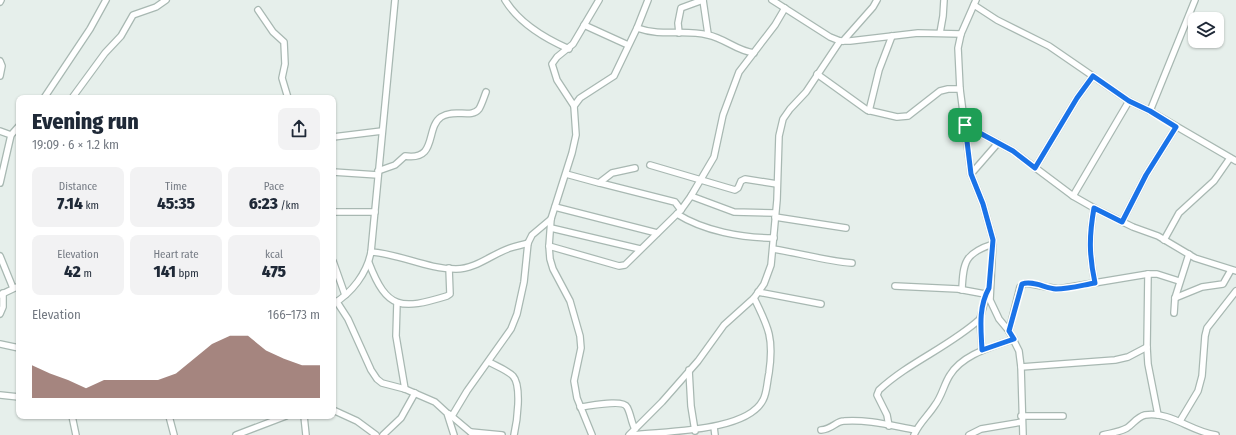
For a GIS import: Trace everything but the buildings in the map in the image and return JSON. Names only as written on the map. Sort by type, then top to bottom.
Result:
[{"type":"street","points":[[46,95],[90,29],[106,0]]},
{"type":"street","points":[[75,95],[98,62],[121,36],[127,22],[133,15],[156,7],[166,0]]},
{"type":"street","points":[[336,302],[362,277],[369,263],[395,0]]},
{"type":"street","points":[[505,0],[521,20],[533,29],[568,49]]},
{"type":"street","points":[[591,435],[580,407],[574,381],[581,348],[580,336],[570,301],[553,269],[549,246],[551,218],[566,174],[576,135],[574,106],[557,80],[552,64],[557,57],[573,44],[599,0]]},
{"type":"street","points":[[574,106],[580,98],[614,76],[637,28],[648,0]]},
{"type":"street","points":[[679,33],[678,23],[681,8],[703,0],[708,34]]},
{"type":"street","points":[[772,0],[830,38],[842,41],[918,33],[961,34]]},
{"type":"street","points":[[629,435],[635,432],[662,402],[724,325],[754,298],[764,284],[771,265],[773,249],[779,136],[783,119],[806,92],[842,41],[873,7],[877,0]]},
{"type":"street","points":[[940,33],[944,0]]},
{"type":"street","points":[[1150,111],[1195,0]]},
{"type":"street","points":[[1023,435],[1021,367],[1019,351],[1014,339],[992,307],[989,288],[993,244],[989,223],[977,185],[971,174],[960,89],[958,48],[961,34],[975,3],[997,20],[1049,46],[1129,101],[1150,111],[1234,160],[1180,213],[1164,240]]},
{"type":"street","points":[[549,246],[620,266],[625,265],[679,212],[702,179],[714,157],[722,120],[738,72],[754,53],[785,8]]},
{"type":"street","points":[[258,10],[273,32],[284,42],[285,64],[282,78],[287,95]]},
{"type":"street","points":[[584,25],[628,45]]},
{"type":"street","points":[[637,28],[660,34],[708,34],[746,52],[754,53]]},
{"type":"street","points":[[869,111],[879,70],[892,36]]},
{"type":"street","points":[[0,60],[2,66],[0,76]]},
{"type":"street","points":[[818,74],[869,111],[885,116],[908,116],[940,91],[960,89]]},
{"type":"street","points":[[1035,168],[1077,98],[1093,76]]},
{"type":"street","points":[[336,172],[378,173],[395,165],[405,156],[417,156],[426,150],[431,143],[438,121],[441,117],[453,112],[469,114],[474,112],[479,108],[486,92]]},
{"type":"street","points":[[1073,196],[1129,101]]},
{"type":"street","points":[[965,125],[1013,151],[1073,196],[1094,208],[1164,240],[1188,254],[1213,265],[1234,271],[1223,284],[1202,287],[1175,298]]},
{"type":"street","points":[[1122,222],[1146,175],[1176,127]]},
{"type":"street","points":[[0,183],[11,135],[16,129]]},
{"type":"street","points":[[0,131],[11,135]]},
{"type":"street","points":[[336,137],[382,131]]},
{"type":"street","points":[[971,174],[998,143]]},
{"type":"street","points":[[650,165],[702,179],[735,190],[744,179],[777,184]]},
{"type":"street","points":[[600,183],[612,173],[635,168]]},
{"type":"street","points":[[566,174],[671,201],[677,204],[679,212],[689,221],[732,234],[754,238],[774,238]]},
{"type":"street","points":[[691,196],[734,212],[775,215],[846,228]]},
{"type":"street","points":[[555,207],[657,233]]},
{"type":"street","points":[[1094,208],[1089,244],[1095,283]]},
{"type":"street","points":[[336,212],[375,212]]},
{"type":"street","points":[[454,435],[450,414],[511,329],[517,314],[524,282],[528,243],[532,235],[551,218]]},
{"type":"street","points":[[551,228],[621,243],[640,249]]},
{"type":"street","points":[[371,252],[388,253],[416,262],[457,269],[474,266],[510,248],[528,243]]},
{"type":"street","points":[[962,290],[962,275],[968,258],[973,252],[993,244]]},
{"type":"street","points":[[773,249],[796,253],[820,260],[852,264]]},
{"type":"street","points":[[1174,313],[1175,298],[1179,281],[1188,254]]},
{"type":"street","points":[[0,256],[12,288]]},
{"type":"street","points":[[369,263],[376,281],[384,293],[396,303],[414,304],[447,296],[450,294],[449,268]]},
{"type":"street","points":[[336,269],[345,294]]},
{"type":"street","points":[[1148,274],[1148,364],[1158,415]]},
{"type":"street","points":[[1009,331],[1022,284],[1026,283],[1058,289],[1148,274],[1157,274],[1179,281]]},
{"type":"street","points":[[895,286],[962,290],[985,294]]},
{"type":"street","points":[[0,314],[3,307],[2,293],[16,287]]},
{"type":"street","points":[[982,350],[980,319],[985,294],[989,288]]},
{"type":"street","points":[[1180,420],[1198,391],[1202,376],[1204,336],[1207,328],[1236,291]]},
{"type":"street","points":[[758,292],[822,304]]},
{"type":"street","points":[[635,432],[695,431],[714,428],[751,412],[763,400],[771,359],[771,338],[768,326],[754,298]]},
{"type":"street","points":[[396,303],[396,336],[404,389]]},
{"type":"street","points":[[336,304],[348,319],[371,370],[377,379],[390,386],[404,389],[435,402],[473,434],[502,435]]},
{"type":"street","points":[[889,426],[887,415],[877,395],[879,390],[918,361],[958,336],[980,319]]},
{"type":"street","points":[[821,430],[830,429],[842,421],[856,421],[915,432],[936,404],[950,375],[958,365],[982,350],[1014,339]]},
{"type":"street","points":[[0,344],[16,347]]},
{"type":"street","points":[[1021,367],[1115,360],[1128,357],[1147,347]]},
{"type":"street","points":[[488,362],[512,376],[516,382],[517,408],[514,435]]},
{"type":"street","points":[[689,370],[691,406],[695,431]]},
{"type":"street","points":[[383,435],[401,418],[415,393]]},
{"type":"street","points":[[0,395],[16,397]]},
{"type":"street","points":[[580,407],[616,402],[624,404],[628,409],[631,423],[635,432]]},
{"type":"street","points":[[336,411],[357,421],[376,435]]},
{"type":"street","points":[[1103,435],[1126,428],[1141,416],[1158,415],[1180,420],[1198,431],[1216,435]]},
{"type":"street","points":[[969,435],[981,429],[1022,419],[1064,416]]},
{"type":"street","points":[[73,419],[76,435]]},
{"type":"street","points":[[170,419],[174,435]]},
{"type":"street","points":[[236,435],[278,419]]},
{"type":"street","points":[[304,419],[306,435]]},
{"type":"street","points":[[714,428],[716,435]]},
{"type":"route","points":[[1093,76],[1129,101],[1150,111],[1176,127],[1146,175],[1122,222],[1094,208],[1089,244],[1095,283],[1058,289],[1026,283],[1022,284],[1017,296],[1009,331],[1014,339],[982,350],[980,319],[985,294],[989,288],[993,240],[977,185],[971,174],[965,125],[1013,151],[1035,168],[1077,98],[1093,76]]}]
